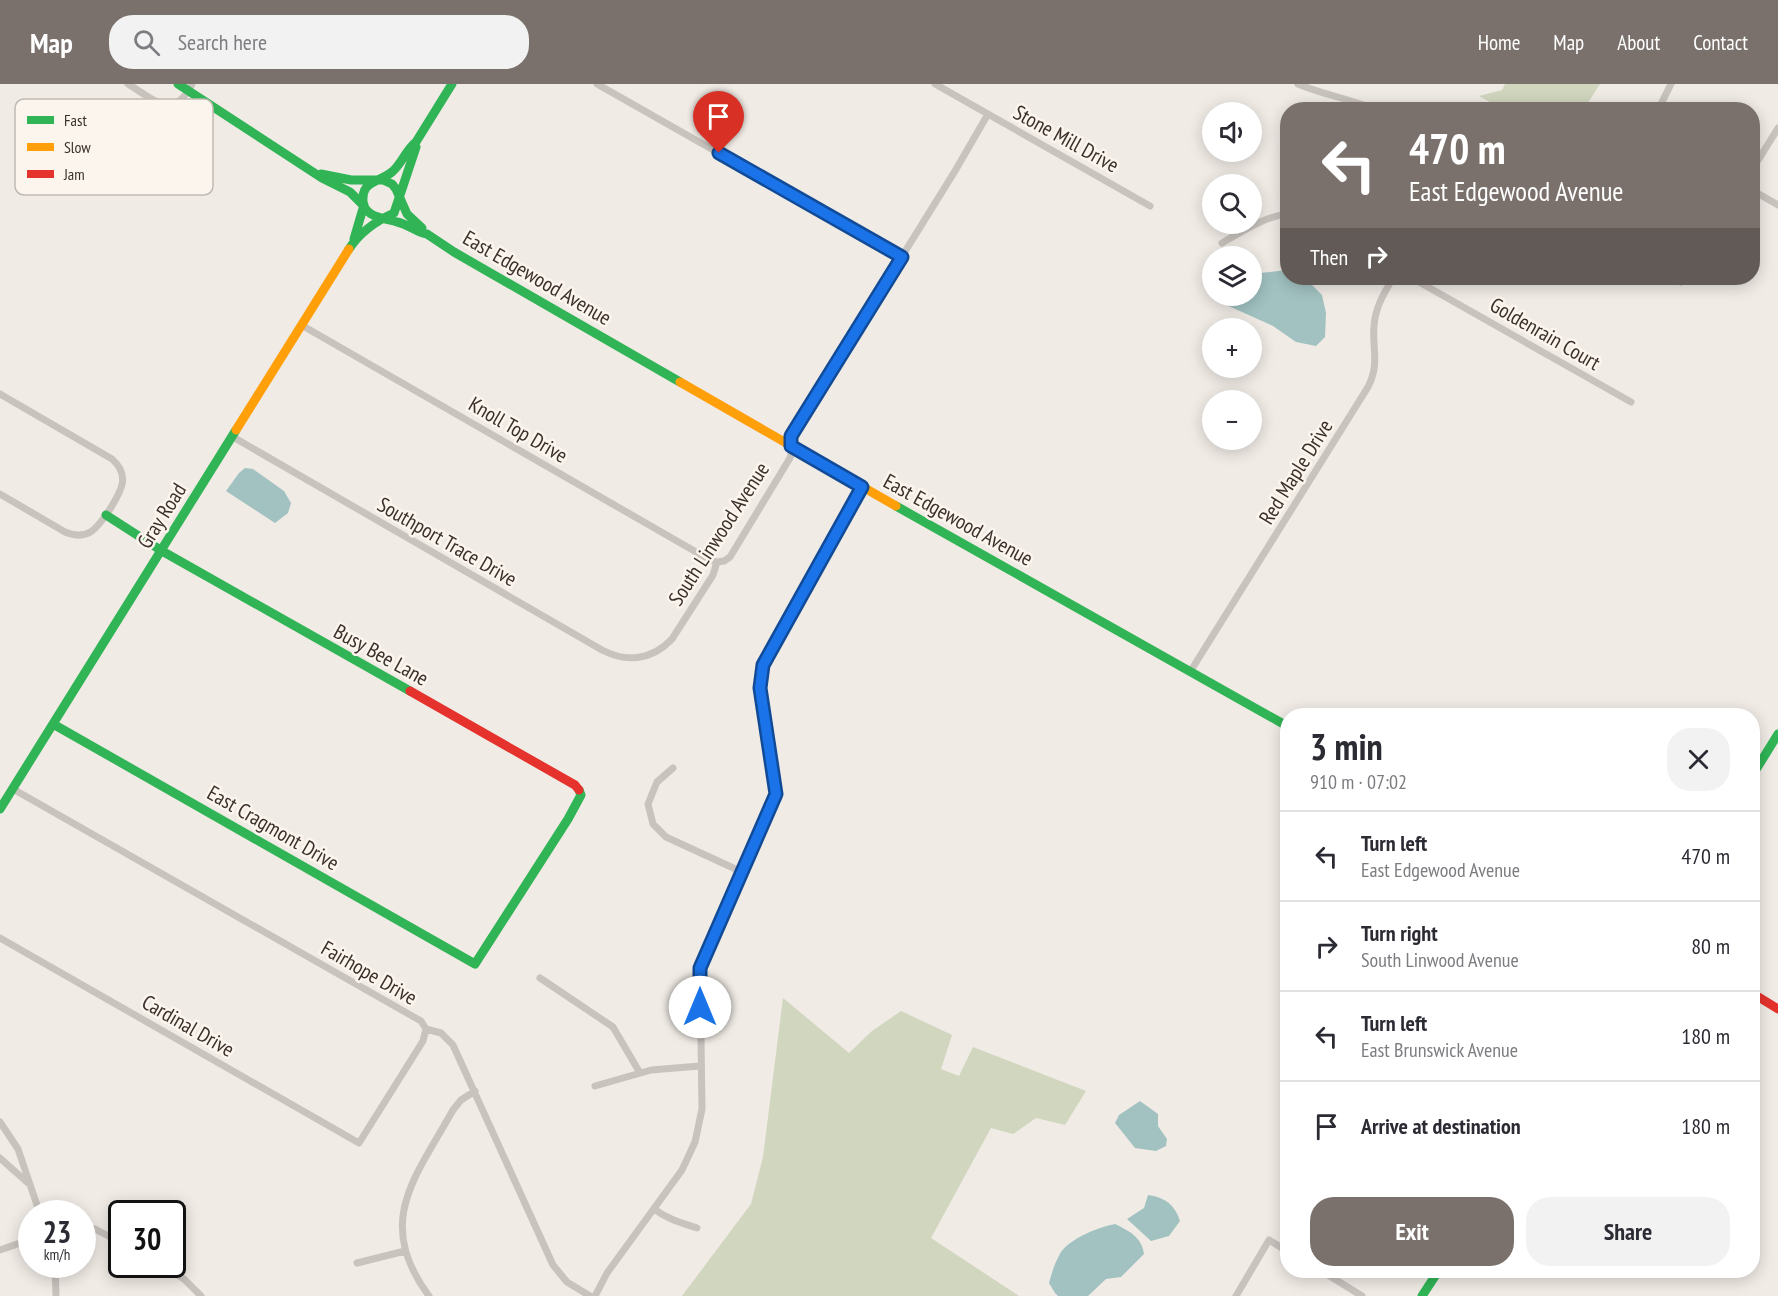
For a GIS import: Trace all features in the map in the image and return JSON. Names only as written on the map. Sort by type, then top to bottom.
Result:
[{"type":"street","points":[[128,84],[153,99]]},
{"type":"street","points":[[178,84],[190,87],[207,99]]},
{"type":"street","points":[[364,206],[362,199],[368,186],[396,169],[412,144],[416,142],[452,84]]},
{"type":"street","points":[[597,84],[902,257]]},
{"type":"street","name":"Stone Mill Drive","points":[[935,84],[1150,206]]},
{"type":"street","points":[[1299,84],[1315,91],[1358,102]]},
{"type":"street","points":[[1662,102],[1671,84]]},
{"type":"street","points":[[180,99],[190,87]]},
{"type":"street","points":[[213,103],[315,173],[350,192],[371,215],[382,218],[398,207],[399,195],[417,146],[416,142]]},
{"type":"street","name":"South Linwood Avenue","points":[[650,655],[665,646],[677,633],[713,575],[717,562],[724,561],[730,556],[790,458],[793,432],[988,114]]},
{"type":"street","points":[[1760,157],[1778,128]]},
{"type":"street","points":[[315,173],[351,180],[383,180],[392,184],[399,195]]},
{"type":"street","name":"East Edgewood Avenue","points":[[399,195],[407,214],[427,234],[454,252],[862,487],[1280,722]]},
{"type":"street","points":[[1760,195],[1778,205]]},
{"type":"street","name":"Gray Road","points":[[354,241],[364,206]]},
{"type":"street","points":[[1222,243],[1265,220],[1280,215]]},
{"type":"street","name":"East Edgewood Avenue","points":[[382,218],[427,234]]},
{"type":"street","name":"Gray Road","points":[[0,809],[354,241],[382,218]]},
{"type":"street","name":"Red Maple Drive","points":[[1190,672],[1370,383],[1375,365],[1373,335],[1376,312],[1389,285]]},
{"type":"street","name":"Goldenrain Court","points":[[1424,285],[1631,402]]},
{"type":"street","name":"Knoll Top Drive","points":[[303,326],[717,562]]},
{"type":"street","points":[[0,394],[109,457],[117,464],[122,474],[120,492],[94,531],[84,535],[72,534],[0,494]]},
{"type":"street","name":"Southport Trace Drive","points":[[233,437],[613,656],[638,658],[650,655]]},
{"type":"street","points":[[595,1296],[608,1273],[682,1170],[695,1142],[702,1109],[700,968],[776,794],[760,688],[763,665],[862,487]]},
{"type":"street","name":"Busy Bee Lane","points":[[106,514],[162,551],[575,785],[580,791],[579,799],[568,819],[476,964]]},
{"type":"street","name":"East Cragmont Drive","points":[[53,724],[476,964]]},
{"type":"street","points":[[1760,763],[1778,734]]},
{"type":"street","points":[[672,768],[657,782],[648,804],[653,825],[666,837],[742,872]]},
{"type":"street","name":"Fairhope Drive","points":[[13,789],[421,1021],[426,1029],[441,1033],[449,1041],[475,1091],[553,1265],[567,1282],[590,1296]]},
{"type":"street","name":"Cardinal Drive","points":[[0,938],[360,1143],[423,1041],[426,1029]]},
{"type":"street","points":[[540,978],[613,1027],[640,1073]]},
{"type":"street","points":[[1760,998],[1778,1009]]},
{"type":"street","points":[[595,1086],[660,1068],[700,1066]]},
{"type":"street","points":[[429,1296],[417,1278],[405,1251],[402,1236],[403,1214],[411,1185],[455,1107],[475,1091]]},
{"type":"street","points":[[0,1122],[18,1149],[35,1200]]},
{"type":"street","points":[[0,1158],[30,1185]]},
{"type":"street","points":[[654,1209],[664,1216],[697,1228]]},
{"type":"street","points":[[1236,1296],[1269,1240],[1280,1247]]},
{"type":"street","points":[[0,1250],[18,1244]]},
{"type":"street","points":[[357,1263],[405,1251]]},
{"type":"street","points":[[56,1278],[57,1293]]},
{"type":"street","points":[[182,1278],[201,1296]]},
{"type":"street","points":[[1333,1278],[1362,1296]]},
{"type":"street","points":[[1422,1296],[1434,1278]]},
{"type":"green space","points":[[1505,84],[1600,84],[1588,102],[1490,102],[1479,96],[1502,90]]},
{"type":"green space","points":[[783,998],[849,1053],[872,1031],[901,1011],[952,1035],[941,1069],[959,1076],[973,1047],[1086,1091],[1065,1125],[1036,1118],[1013,1134],[991,1128],[931,1238],[1019,1296],[682,1296],[751,1204],[763,1157]]},
{"type":"water","points":[[1280,271],[1280,285],[1312,285],[1322,295],[1326,313],[1325,337],[1316,346],[1296,342],[1262,321],[1262,318],[1255,318],[1229,306],[1262,306],[1262,273]]},
{"type":"water","points":[[245,468],[253,469],[284,491],[291,503],[288,513],[275,523],[226,491]]},
{"type":"water","points":[[1140,1101],[1158,1114],[1158,1126],[1167,1139],[1166,1146],[1156,1151],[1135,1148],[1115,1123],[1119,1115]]},
{"type":"water","points":[[1148,1195],[1169,1203],[1180,1221],[1169,1236],[1151,1241],[1127,1219],[1144,1208]]},
{"type":"water","points":[[1115,1224],[1138,1239],[1144,1254],[1121,1277],[1106,1279],[1088,1296],[1058,1296],[1049,1283],[1061,1252],[1071,1242],[1086,1234]]},
{"type":"traffic: fast","points":[[178,84],[201,99]]},
{"type":"traffic: fast","points":[[452,84],[416,142],[396,168],[366,188],[363,204],[369,213],[427,234],[454,252],[680,382]]},
{"type":"traffic: fast","points":[[213,107],[322,178],[350,192],[363,205]]},
{"type":"traffic: fast","points":[[349,249],[369,228],[394,213],[416,147]]},
{"type":"traffic: fast","points":[[321,174],[351,180],[383,180],[392,184],[407,214],[422,228]]},
{"type":"traffic: fast","points":[[354,239],[364,205]]},
{"type":"traffic: fast","points":[[0,809],[236,430]]},
{"type":"traffic: fast","points":[[896,506],[1280,722]]},
{"type":"traffic: fast","points":[[106,515],[162,551],[410,691]]},
{"type":"traffic: fast","points":[[53,724],[475,964],[568,819],[581,795],[579,790]]},
{"type":"traffic: fast","points":[[1760,763],[1778,734]]},
{"type":"traffic: fast","points":[[1422,1296],[1434,1278]]},
{"type":"traffic: slow","points":[[236,430],[349,249]]},
{"type":"traffic: slow","points":[[680,382],[896,506]]},
{"type":"traffic: jam","points":[[410,691],[575,785],[579,790]]},
{"type":"traffic: jam","points":[[1760,998],[1778,1009]]},
{"type":"route","points":[[700,1007],[700,968],[776,794],[760,688],[763,665],[862,487],[791,446],[791,436],[902,257],[719,153]]}]
